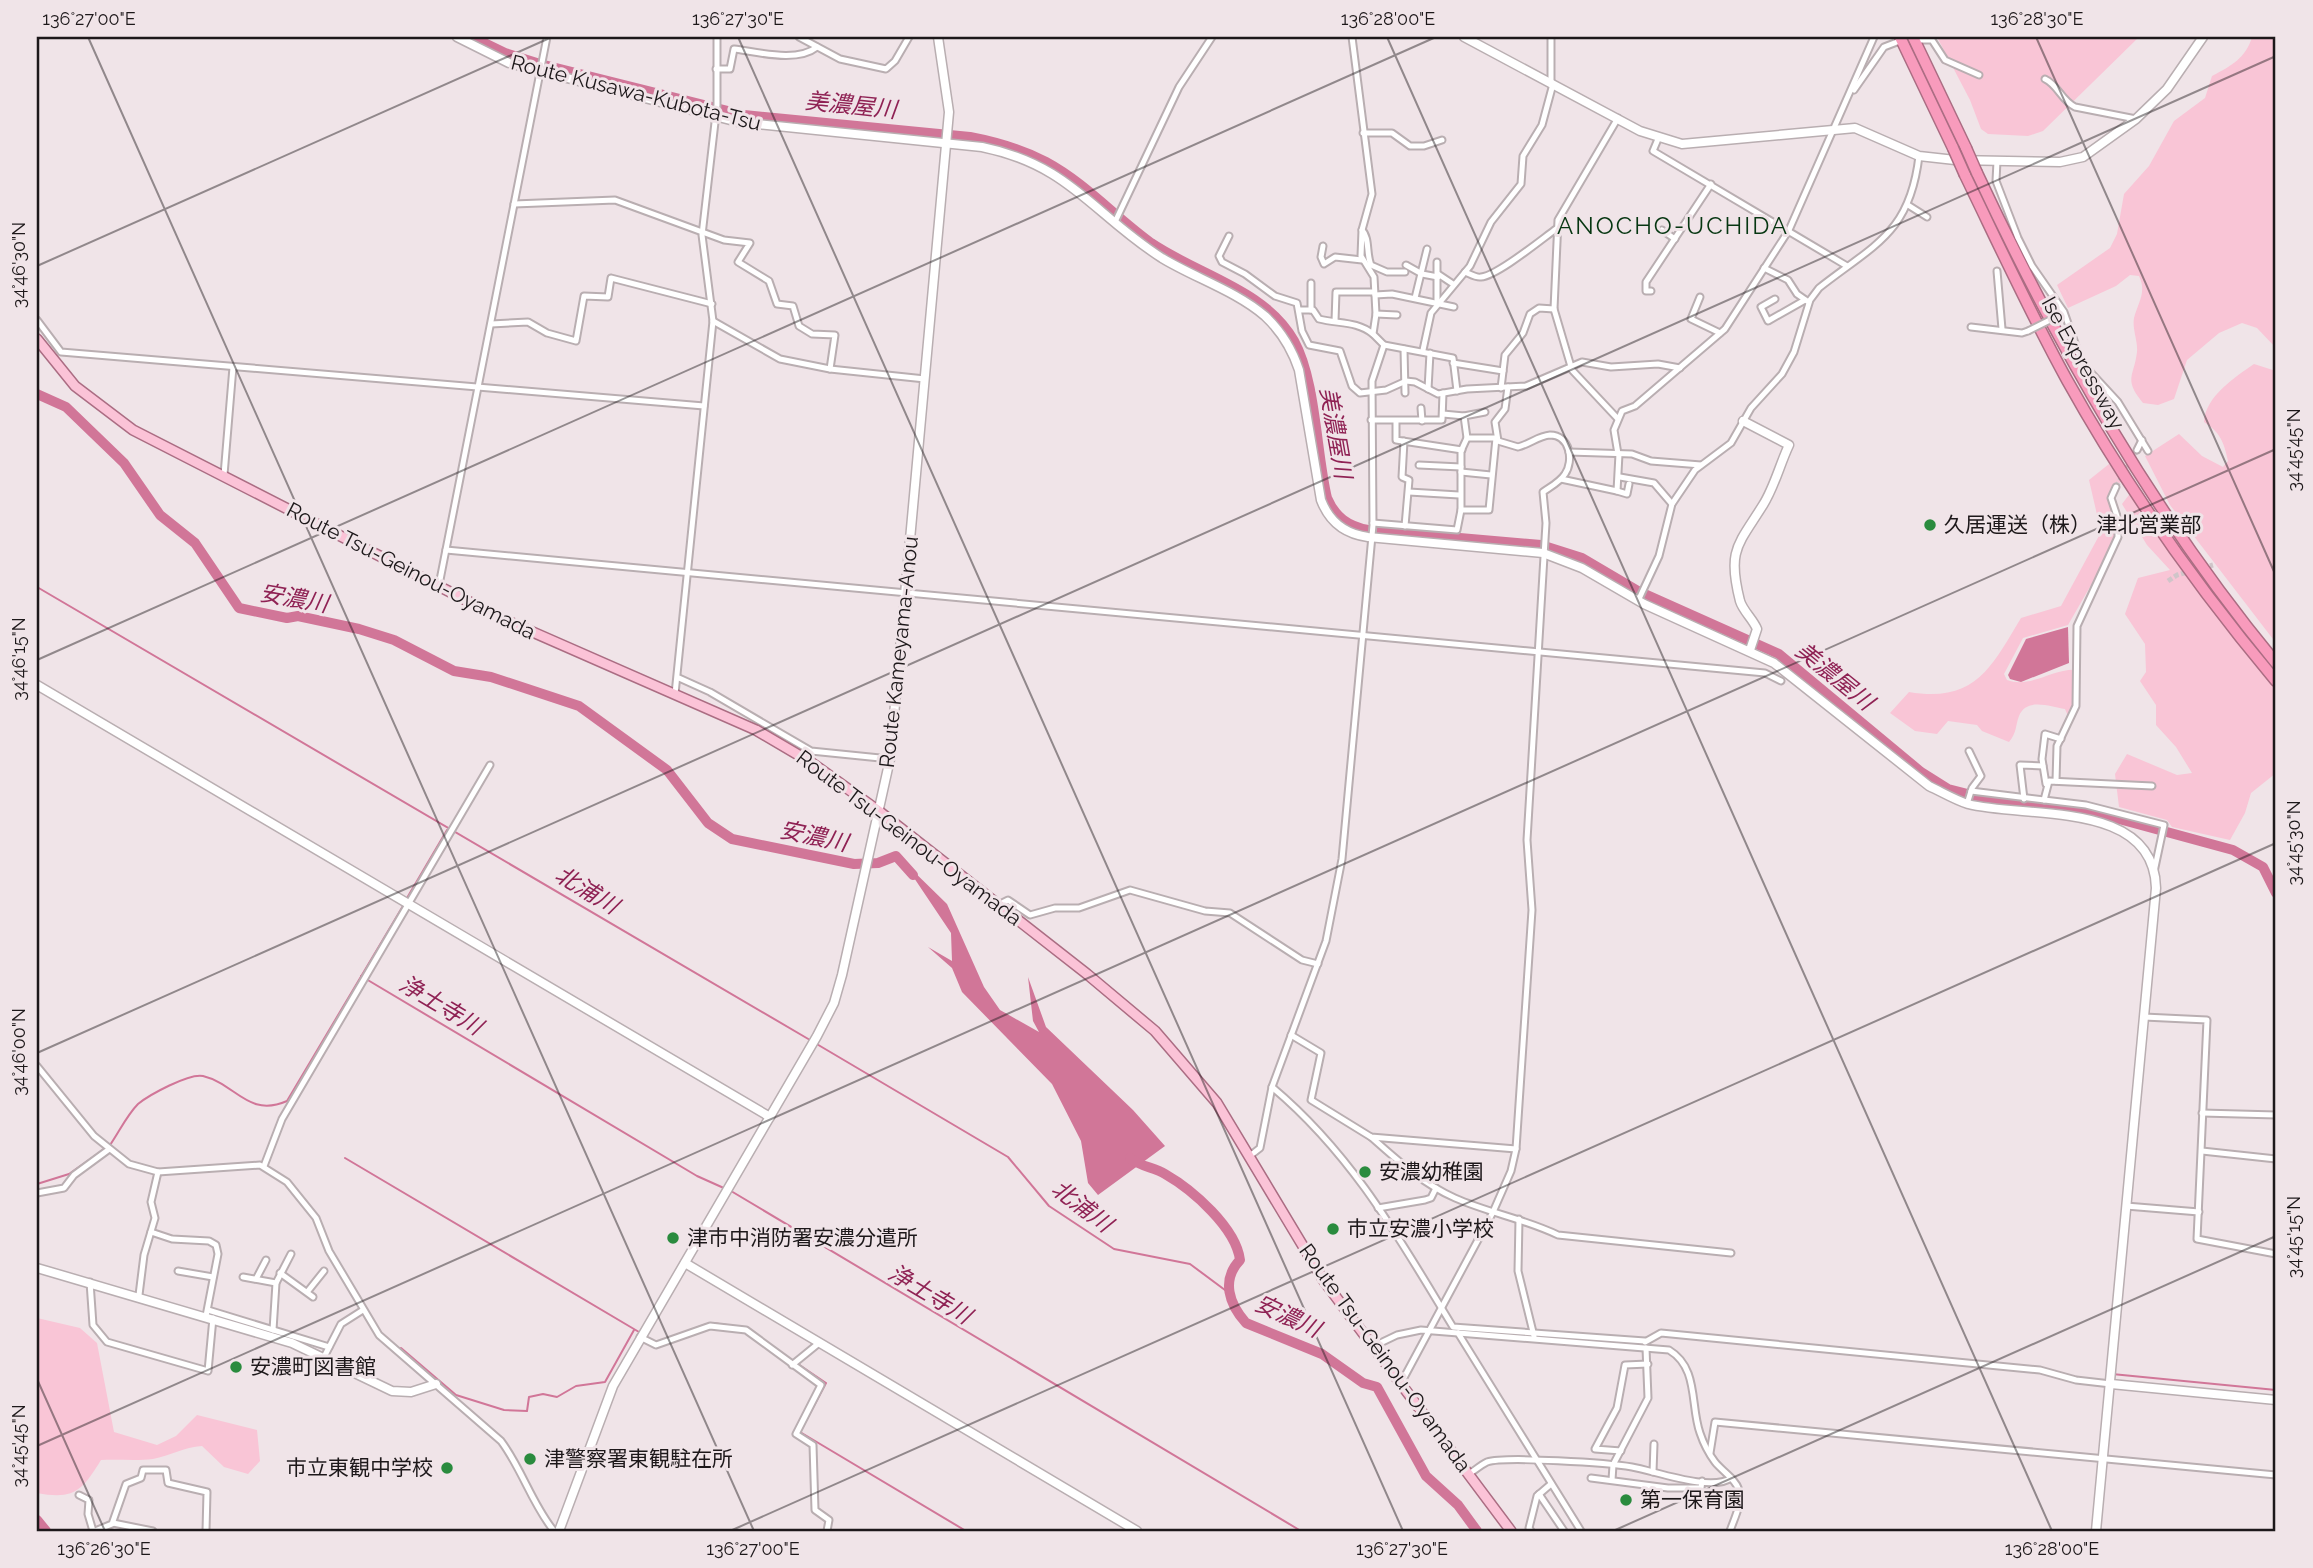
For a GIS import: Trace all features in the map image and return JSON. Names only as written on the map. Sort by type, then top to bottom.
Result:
[{"type":"highway","name":"Ise Expressway","points":[[1917,38],[1977,173],[2057,337],[2114,435],[2205,570],[2276,663]]},
{"type":"highway","name":"Ise Expressway","points":[[1899,40],[2036,321],[2087,414],[2175,550],[2276,681]]},
{"type":"main road","name":"Route Tsu-Geinou-Oyamada","points":[[37,339],[75,386],[102,410],[133,430],[565,648],[756,730],[812,763],[1000,904],[1154,1031],[1217,1103],[1324,1282],[1511,1531]]},
{"type":"street","name":"Route Kusawa-Kubota-Tsu","points":[[457,37],[499,59],[716,116],[758,125],[947,141],[982,147],[1028,160],[1070,184],[1182,270],[1248,303],[1277,328],[1293,354],[1299,370],[1324,507],[1345,531],[1372,536],[1543,551],[1582,568],[1639,599],[1751,648],[1785,670],[1929,786],[1968,802],[2064,815],[2117,828],[2130,835],[2142,849],[2154,872]]},
{"type":"street","points":[[439,585],[547,37]]},
{"type":"street","points":[[675,694],[679,678],[713,321],[702,235],[717,105],[717,37]]},
{"type":"street","points":[[799,37],[846,61],[886,69],[895,61],[909,37]]},
{"type":"street","name":"Route Kameyama-Anou","points":[[556,1531],[613,1386],[812,1046],[834,1003],[855,923],[890,759],[906,593],[948,129],[949,104],[938,37]]},
{"type":"street","points":[[1115,221],[1178,87],[1212,37]]},
{"type":"street","points":[[1352,37],[1372,198],[1362,230],[1362,260],[1374,277],[1376,314],[1373,334]]},
{"type":"street","points":[[1464,37],[1658,139],[1682,144],[1724,142],[1835,128],[1855,128],[1919,156],[2060,162],[2083,157],[2136,119],[2167,89],[2203,37]]},
{"type":"street","points":[[1428,389],[1428,318],[1438,302],[1465,272],[1490,222],[1521,184],[1523,156],[1542,125],[1552,83],[1551,37]]},
{"type":"street","points":[[1617,491],[1620,477],[1614,430],[1622,411],[1635,406],[1720,333],[1764,268],[1789,230],[1816,162],[1852,92],[1874,37]]},
{"type":"street","points":[[1917,38],[1932,40],[1945,60],[1979,75]]},
{"type":"street","points":[[1852,92],[1884,47],[1899,40]]},
{"type":"street","points":[[716,69],[730,69],[734,49],[788,55],[810,52],[817,47]]},
{"type":"street","points":[[2045,79],[2052,82],[2066,102],[2075,107],[2136,119]]},
{"type":"street","points":[[1618,118],[1561,214],[1556,229],[1558,271],[1554,309],[1570,365],[1577,378],[1618,419]]},
{"type":"street","points":[[1363,133],[1392,133],[1404,143],[1418,147],[1442,140]]},
{"type":"street","points":[[1658,139],[1653,151],[1847,266]]},
{"type":"street","points":[[1774,299],[1761,307],[1768,321],[1807,301],[1819,288],[1886,235],[1908,205],[1919,156]]},
{"type":"street","points":[[1997,161],[1996,181],[2018,238],[2061,314],[2087,373],[2118,402],[2148,451]]},
{"type":"street","points":[[1651,291],[1646,291],[1646,282],[1711,184]]},
{"type":"street","points":[[514,204],[615,200],[724,240],[750,243],[738,262],[769,281],[777,304],[793,306],[799,326],[812,334],[835,335],[830,369]]},
{"type":"street","points":[[1908,205],[1927,217]]},
{"type":"street","points":[[1465,272],[1478,277],[1486,276],[1528,252],[1556,229]]},
{"type":"street","points":[[1362,230],[1367,236],[1367,257],[1371,265],[1387,272],[1405,272]]},
{"type":"street","points":[[1662,230],[1675,239]]},
{"type":"street","points":[[1229,236],[1219,256],[1222,262],[1245,274],[1275,296],[1297,303],[1302,331],[1309,345],[1340,351],[1353,388],[1360,393],[1372,394],[1406,381],[1443,394],[1530,386],[1570,365],[1582,362],[1612,367],[1658,364],[1680,368]]},
{"type":"street","points":[[1323,246],[1321,257],[1324,264],[1335,257],[1362,260]]},
{"type":"street","points":[[1415,298],[1427,249]]},
{"type":"street","points":[[1437,262],[1438,302]]},
{"type":"street","points":[[1406,265],[1422,274],[1438,275],[1453,285]]},
{"type":"street","points":[[1764,268],[1788,280],[1797,294],[1807,301]]},
{"type":"street","points":[[1997,271],[2002,330]]},
{"type":"street","points":[[491,324],[528,322],[547,333],[576,341],[583,296],[608,297],[611,278],[712,304]]},
{"type":"street","points":[[1311,283],[1311,310]]},
{"type":"street","points":[[1335,321],[1336,292],[1415,298],[1454,307]]},
{"type":"street","points":[[1700,297],[1691,319],[1720,333]]},
{"type":"street","points":[[1639,599],[1660,556],[1672,504],[1701,465],[1726,449],[1743,421],[1790,362],[1807,301]]},
{"type":"street","points":[[1501,388],[1505,355],[1523,333],[1530,314],[1539,308],[1554,309]]},
{"type":"street","points":[[1299,310],[1316,311],[1319,319],[1349,321],[1373,334],[1384,345],[1453,358],[1457,391]]},
{"type":"street","points":[[1376,314],[1397,315]]},
{"type":"street","points":[[1971,327],[2022,333],[2061,314]]},
{"type":"street","points":[[37,320],[61,352],[478,390],[481,387],[704,406]]},
{"type":"street","points":[[713,321],[780,359],[830,369],[926,379]]},
{"type":"street","points":[[1403,340],[1405,393]]},
{"type":"street","points":[[1251,1156],[1260,1148],[1272,1087],[1329,932],[1342,859],[1373,524],[1373,376],[1384,345]]},
{"type":"street","points":[[1454,363],[1503,371]]},
{"type":"street","points":[[223,475],[233,367]]},
{"type":"street","points":[[1461,510],[1489,510],[1495,422],[1505,409],[1508,387]]},
{"type":"street","points":[[1371,419],[1442,420],[1443,394]]},
{"type":"street","points":[[1421,408],[1422,421]]},
{"type":"street","points":[[1443,414],[1464,416],[1485,412]]},
{"type":"street","points":[[1373,524],[1457,530],[1461,510],[1459,495],[1462,450],[1467,438],[1464,416]]},
{"type":"street","points":[[1396,421],[1395,440],[1462,450]]},
{"type":"street","points":[[1743,421],[1789,445],[1763,505],[1739,539],[1736,552],[1734,566],[1740,600],[1755,624],[1757,635],[1751,648]]},
{"type":"street","points":[[1400,1385],[1493,1212],[1511,1171],[1516,1149],[1532,910],[1527,840],[1545,540],[1546,509],[1543,492],[1561,479],[1568,469],[1569,452],[1564,442],[1555,436],[1540,437],[1518,447],[1496,438],[1467,438]]},
{"type":"street","points":[[2137,450],[2142,440]]},
{"type":"street","points":[[1404,441],[1402,477],[1409,480],[1405,526]]},
{"type":"street","points":[[1569,452],[1618,454],[1675,464],[1701,465]]},
{"type":"street","points":[[1419,465],[1491,475]]},
{"type":"street","points":[[1620,477],[1654,482],[1672,504]]},
{"type":"street","points":[[1561,479],[1627,494],[1629,484]]},
{"type":"street","points":[[2056,781],[2057,746],[2076,706],[2077,626],[2118,537],[2119,528],[2111,498],[2116,487]]},
{"type":"street","points":[[1409,492],[1459,495]]},
{"type":"street","points":[[446,551],[1765,673],[1782,684],[1785,670]]},
{"type":"street","points":[[679,678],[710,692],[811,751],[890,759]]},
{"type":"street","points":[[37,685],[770,1117]]},
{"type":"street","points":[[2044,800],[2045,734],[2061,738]]},
{"type":"street","points":[[1968,802],[1971,791],[1981,776],[1969,751]]},
{"type":"street","points":[[264,1166],[282,1119],[406,903],[452,835],[490,765]]},
{"type":"street","points":[[2024,799],[2020,765],[2043,766]]},
{"type":"street","points":[[2046,785],[2049,781],[2056,781],[2152,786]]},
{"type":"street","points":[[1971,791],[2086,805],[2164,825],[2154,872],[2156,888],[2096,1531]]},
{"type":"street","points":[[1000,904],[1008,900],[1030,915],[1055,908],[1079,908],[1130,890],[1205,911],[1234,915],[1302,960],[1318,964]]},
{"type":"street","points":[[2144,1017],[2207,1020],[2197,1239],[2276,1254]]},
{"type":"street","points":[[1291,1035],[1315,1046],[1321,1053],[1311,1100],[1371,1137],[1414,1175],[1452,1198],[1519,1219],[1563,1237],[1731,1253]]},
{"type":"street","points":[[37,1066],[67,1107],[106,1148],[129,1164],[158,1172],[264,1166],[287,1182],[316,1218],[329,1251],[379,1335],[501,1441],[512,1455],[541,1515],[556,1531]]},
{"type":"street","points":[[1272,1087],[1311,1120],[1340,1153],[1378,1208],[1581,1531]]},
{"type":"street","points":[[2202,1113],[2276,1115]]},
{"type":"street","points":[[1371,1137],[1516,1149]]},
{"type":"street","points":[[37,1193],[64,1188],[74,1175],[106,1148]]},
{"type":"street","points":[[2202,1151],[2276,1159]]},
{"type":"street","points":[[139,1295],[144,1255],[155,1218],[151,1202],[158,1172]]},
{"type":"street","points":[[1378,1208],[1425,1200],[1430,1198],[1436,1188]]},
{"type":"street","points":[[2126,1206],[2199,1212]]},
{"type":"street","points":[[1519,1219],[1518,1271],[1534,1337]]},
{"type":"street","points":[[90,1282],[93,1325],[107,1342],[208,1371],[209,1315],[218,1254],[216,1245],[209,1241],[172,1239],[151,1232]]},
{"type":"street","points":[[273,1330],[276,1283],[291,1254]]},
{"type":"street","points":[[256,1279],[266,1260]]},
{"type":"street","points":[[685,1263],[1137,1531]]},
{"type":"street","points":[[37,1268],[209,1315],[292,1343],[398,1392],[436,1384]]},
{"type":"street","points":[[178,1271],[213,1277]]},
{"type":"street","points":[[308,1291],[324,1271]]},
{"type":"street","points":[[280,1273],[313,1297]]},
{"type":"street","points":[[243,1277],[276,1283]]},
{"type":"street","points":[[323,1359],[341,1324],[363,1310]]},
{"type":"street","points":[[209,1315],[273,1330],[329,1348]]},
{"type":"street","points":[[642,1334],[656,1345],[710,1325],[746,1330],[821,1385],[796,1434],[813,1445],[815,1510],[829,1520],[827,1531]]},
{"type":"street","points":[[1373,1347],[1405,1333],[1456,1331],[1645,1345],[1665,1349],[1683,1361],[1689,1374],[1697,1422],[1710,1453],[1731,1478],[1740,1497],[1730,1531]]},
{"type":"street","points":[[1645,1345],[1661,1333],[2040,1370],[2076,1380],[2276,1400]]},
{"type":"street","points":[[792,1365],[819,1342]]},
{"type":"street","points":[[1612,1480],[1613,1465],[1648,1398],[1645,1345]]},
{"type":"street","points":[[1620,1451],[1595,1449],[1617,1408],[1625,1365],[1648,1364]]},
{"type":"street","points":[[1697,1422],[2276,1475]]},
{"type":"street","points":[[1710,1453],[1714,1424]]},
{"type":"street","points":[[1653,1472],[1654,1444]]},
{"type":"street","points":[[1469,1474],[1491,1461],[1613,1465],[1702,1481],[1724,1482],[1731,1478]]},
{"type":"street","points":[[113,1523],[126,1484],[141,1478],[145,1468],[160,1468],[166,1470],[168,1483],[207,1492],[206,1531]]},
{"type":"street","points":[[1668,1488],[1669,1476]]},
{"type":"street","points":[[1591,1478],[1668,1488],[1701,1488],[1702,1481]]},
{"type":"street","points":[[1531,1531],[1529,1528],[1539,1494],[1551,1484]]},
{"type":"street","points":[[79,1494],[89,1500],[88,1514],[94,1531],[113,1523],[153,1531]]},
{"type":"street","points":[[1539,1494],[1564,1531],[1576,1523]]},
{"type":"shaded area","points":[[1937,37],[2139,37],[2043,131],[2028,136],[1988,134],[1981,129],[1970,100]]},
{"type":"shaded area","points":[[2252,37],[2276,37],[2276,348],[2257,328],[2242,323],[2219,333],[2187,360],[2174,399],[2158,405],[2143,403],[2133,388],[2131,378],[2137,352],[2134,318],[2142,292],[2139,276],[2130,275],[2116,286],[2068,308],[2057,285],[2110,248],[2117,234],[2124,194],[2149,166],[2174,121],[2205,98],[2212,76],[2242,56]]},
{"type":"shaded area","points":[[2254,364],[2276,371],[2276,643],[2170,505],[2145,456],[2179,434],[2202,456],[2223,467],[2228,461],[2225,448],[2218,434],[2204,422],[2206,413],[2222,388]]},
{"type":"shaded area","points":[[2109,464],[2121,481],[2111,495],[2119,528],[2118,538],[2068,625],[2023,638],[2004,674],[2007,680],[2025,682],[2077,670],[2073,712],[2068,716],[2065,709],[2039,705],[2027,707],[2019,716],[2009,742],[1982,731],[1977,725],[1948,721],[1937,734],[1915,731],[1890,713],[1909,692],[1932,694],[1966,687],[1990,666],[2021,618],[2061,606],[2101,532],[2089,480]]},
{"type":"shaded area","points":[[2132,491],[2179,564],[2276,689],[2276,773],[2251,793],[2245,813],[2230,840],[2172,827],[2167,820],[2119,807],[2115,774],[2127,754],[2177,775],[2192,773],[2176,747],[2156,725],[2156,705],[2140,681],[2146,672],[2145,644],[2125,614],[2138,578],[2170,570],[2147,545],[2122,504]]},
{"type":"shaded area","points":[[2068,627],[2069,663],[2021,682],[2010,679],[2008,675],[2026,639]]},
{"type":"shaded area","points":[[902,860],[947,904],[984,987],[1000,1010],[1039,1032],[1033,1021],[1028,977],[1046,1027],[1133,1110],[1165,1146],[1098,1195],[1088,1183],[1081,1141],[1052,1084],[962,992],[952,968],[928,947],[952,961],[951,933]]},
{"type":"shaded area","points":[[37,1318],[80,1328],[97,1343],[114,1432],[157,1445],[176,1436],[197,1415],[257,1430],[260,1461],[248,1474],[224,1467],[202,1446],[153,1459],[101,1460],[76,1491],[60,1495],[37,1493]]},
{"type":"waterway","name":"美濃屋川","points":[[472,37],[505,53],[540,64],[744,115],[970,137],[1008,146],[1037,157],[1074,180],[1151,243],[1249,296],[1282,323],[1294,341],[1307,376],[1327,498],[1338,515],[1348,523],[1368,530],[1541,545],[1582,558],[1638,591],[1779,654],[1921,772],[1948,789],[1999,802],[2086,810],[2233,850],[2263,867],[2276,893]]},
{"type":"waterway","name":"安濃川","points":[[37,394],[66,407],[124,463],[160,515],[195,543],[239,608],[287,618],[298,616],[359,629],[394,640],[454,671],[491,677],[579,706],[667,770],[708,823],[732,839],[854,864],[878,863],[896,856],[913,875]]},
{"type":"waterway","points":[[37,587],[810,1040]]},
{"type":"waterway","name":"北浦川","points":[[407,898],[447,830]]},
{"type":"waterway","name":"北浦川","points":[[110,1145],[138,1104],[160,1090],[188,1078],[203,1076],[214,1080],[252,1103],[274,1105],[287,1101],[403,906]]},
{"type":"waterway","name":"浄土寺川","points":[[361,976],[697,1176],[726,1189]]},
{"type":"waterway","name":"北浦川","points":[[815,1043],[1008,1157],[1049,1206],[1114,1249],[1190,1264],[1229,1293]]},
{"type":"waterway","name":"北浦川","points":[[37,1184],[69,1174],[106,1148]]},
{"type":"waterway","points":[[345,1158],[639,1332]]},
{"type":"waterway","name":"安濃川","points":[[1130,1158],[1176,1181],[1212,1211],[1231,1235],[1240,1260],[1231,1276],[1230,1292],[1235,1308],[1246,1323],[1322,1354],[1363,1383],[1377,1387],[1426,1476],[1458,1505],[1477,1531]]},
{"type":"waterway","name":"浄土寺川","points":[[731,1191],[1301,1531]]},
{"type":"waterway","points":[[712,1323],[727,1325]]},
{"type":"waterway","points":[[666,1339],[707,1324]]},
{"type":"waterway","points":[[401,1348],[456,1395],[504,1410],[527,1411],[529,1397],[543,1394],[557,1397],[576,1386],[605,1382],[634,1330]]},
{"type":"waterway","points":[[792,1360],[826,1383],[800,1432],[966,1531]]},
{"type":"waterway","points":[[2112,1374],[2276,1390]]},
{"type":"waterway","points":[[37,1520],[46,1531]]},
{"type":"tunnel","points":[[2116,487],[2137,450]]},
{"type":"tunnel","points":[[2168,581],[2177,575],[2213,565]]},
{"type":"place","name":"久居運送（株） 津北営業部","points":[[1930,525]]},
{"type":"place","name":"安濃幼稚園","points":[[1365,1172]]},
{"type":"place","name":"市立安濃小学校","points":[[1333,1229]]},
{"type":"place","name":"津市中消防署安濃分遣所","points":[[673,1238]]},
{"type":"place","name":"安濃町図書館","points":[[236,1367]]},
{"type":"place","name":"津警察署東観駐在所","points":[[530,1459]]},
{"type":"place","name":"市立東観中学校","points":[[447,1468]]},
{"type":"place","name":"第一保育園","points":[[1626,1500]]},
{"type":"district","name":"ANOCHO-UCHIDA","points":[[1673,226]]}]
